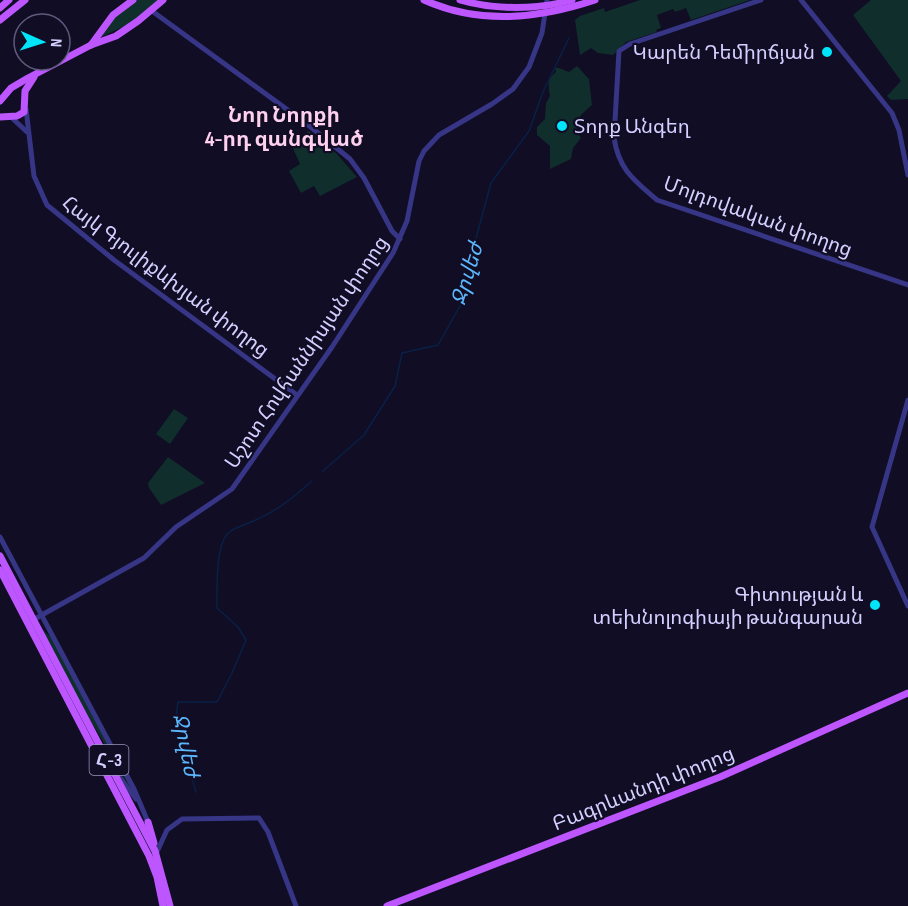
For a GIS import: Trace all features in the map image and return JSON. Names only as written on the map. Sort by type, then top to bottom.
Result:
[{"type":"main road","points":[[0,8],[9,0]]},
{"type":"main road","points":[[0,20],[25,0]]},
{"type":"main road","points":[[91,45],[113,15],[133,0]]},
{"type":"main road","points":[[10,117],[2,109],[3,98],[11,88],[91,45],[116,36],[152,11],[163,0]]},
{"type":"main road","points":[[424,0],[454,11],[478,16],[545,15],[595,0]]},
{"type":"main road","points":[[460,0],[494,6],[572,0]]},
{"type":"main road","points":[[0,117],[20,115],[25,104],[27,85],[36,75]]},
{"type":"main road","points":[[3,98],[16,92],[25,104]]},
{"type":"main road","name":"Հ-3","points":[[0,556],[30,621],[160,876],[170,906]]},
{"type":"main road","name":"Հ-3","points":[[0,570],[114,770],[156,852],[163,906]]},
{"type":"main road","name":"Բագրևանդի փողոց","points":[[387,906],[720,777],[908,693]]},
{"type":"main road","points":[[148,822],[156,852]]},
{"type":"street","name":"Մոլդովական փողոց","points":[[761,0],[630,44],[619,51],[614,138],[616,152],[624,169],[657,200],[908,285]]},
{"type":"street","points":[[801,0],[892,113],[899,130],[908,175]]},
{"type":"street","name":"Աշոտ Հովհաննիսյան փողոց","points":[[30,621],[144,558],[176,527],[232,489],[340,335],[393,253],[411,204],[418,161],[424,151],[440,135],[501,98],[520,80],[536,54],[546,3]]},
{"type":"street","points":[[152,11],[307,124],[350,159],[364,178],[392,231],[400,239]]},
{"type":"street","name":"Հայկ Գյուլիքևխյան փողոց","points":[[25,104],[34,176],[47,205],[114,260],[297,395]]},
{"type":"street","points":[[10,117],[22,125],[28,134]]},
{"type":"street","points":[[908,400],[872,527],[908,606]]},
{"type":"street","points":[[0,537],[134,789],[148,822]]},
{"type":"street","points":[[114,770],[139,803]]},
{"type":"street","points":[[156,852],[167,831],[182,819],[259,818],[268,832],[296,906]]},
{"type":"green space","points":[[138,0],[158,0],[131,23],[97,39],[115,17]]},
{"type":"green space","points":[[640,0],[750,0],[691,20],[686,8],[675,12],[673,9],[657,15],[661,28],[656,30],[657,32],[626,42],[613,55],[598,53],[591,48],[580,55],[575,20],[604,8],[605,12]]},
{"type":"green space","points":[[871,0],[908,0],[908,99],[891,100],[887,96],[901,81],[853,15]]},
{"type":"green space","points":[[577,66],[589,79],[592,105],[578,120],[577,128],[581,138],[573,148],[571,159],[550,169],[550,146],[537,135],[537,127],[545,119],[546,103],[550,96],[549,82],[556,72],[555,68],[569,72]]},
{"type":"green space","points":[[309,131],[337,154],[357,177],[320,196],[314,186],[301,193],[289,171],[300,164],[290,142]]},
{"type":"green space","points":[[174,409],[188,418],[170,444],[156,434]]},
{"type":"green space","points":[[168,457],[205,483],[161,505],[148,483]]},
{"type":"green space","points":[[43,630],[53,639],[134,792],[91,722],[42,632]]},
{"type":"waterway","name":"Ջրվեժ","points":[[323,471],[364,435],[395,386],[402,353],[438,345],[465,297],[472,253],[491,183],[529,131],[543,92],[569,38]]},
{"type":"waterway","name":"Ջրվեժ","points":[[196,792],[179,735],[178,702],[217,702],[246,640],[238,627],[217,608],[221,546],[230,531],[274,511],[312,481]]},
{"type":"place","name":"Կարեն Դեմիրճյան","points":[[827,52]]},
{"type":"place","name":"Տորք Անգեղ","points":[[562,126]]},
{"type":"place","name":"Գիտության և տեխնոլոգիայի թանգարան","points":[[875,605]]},
{"type":"district","name":"Նոր Նորքի 4-րդ զանգված","points":[[284,127]]}]
